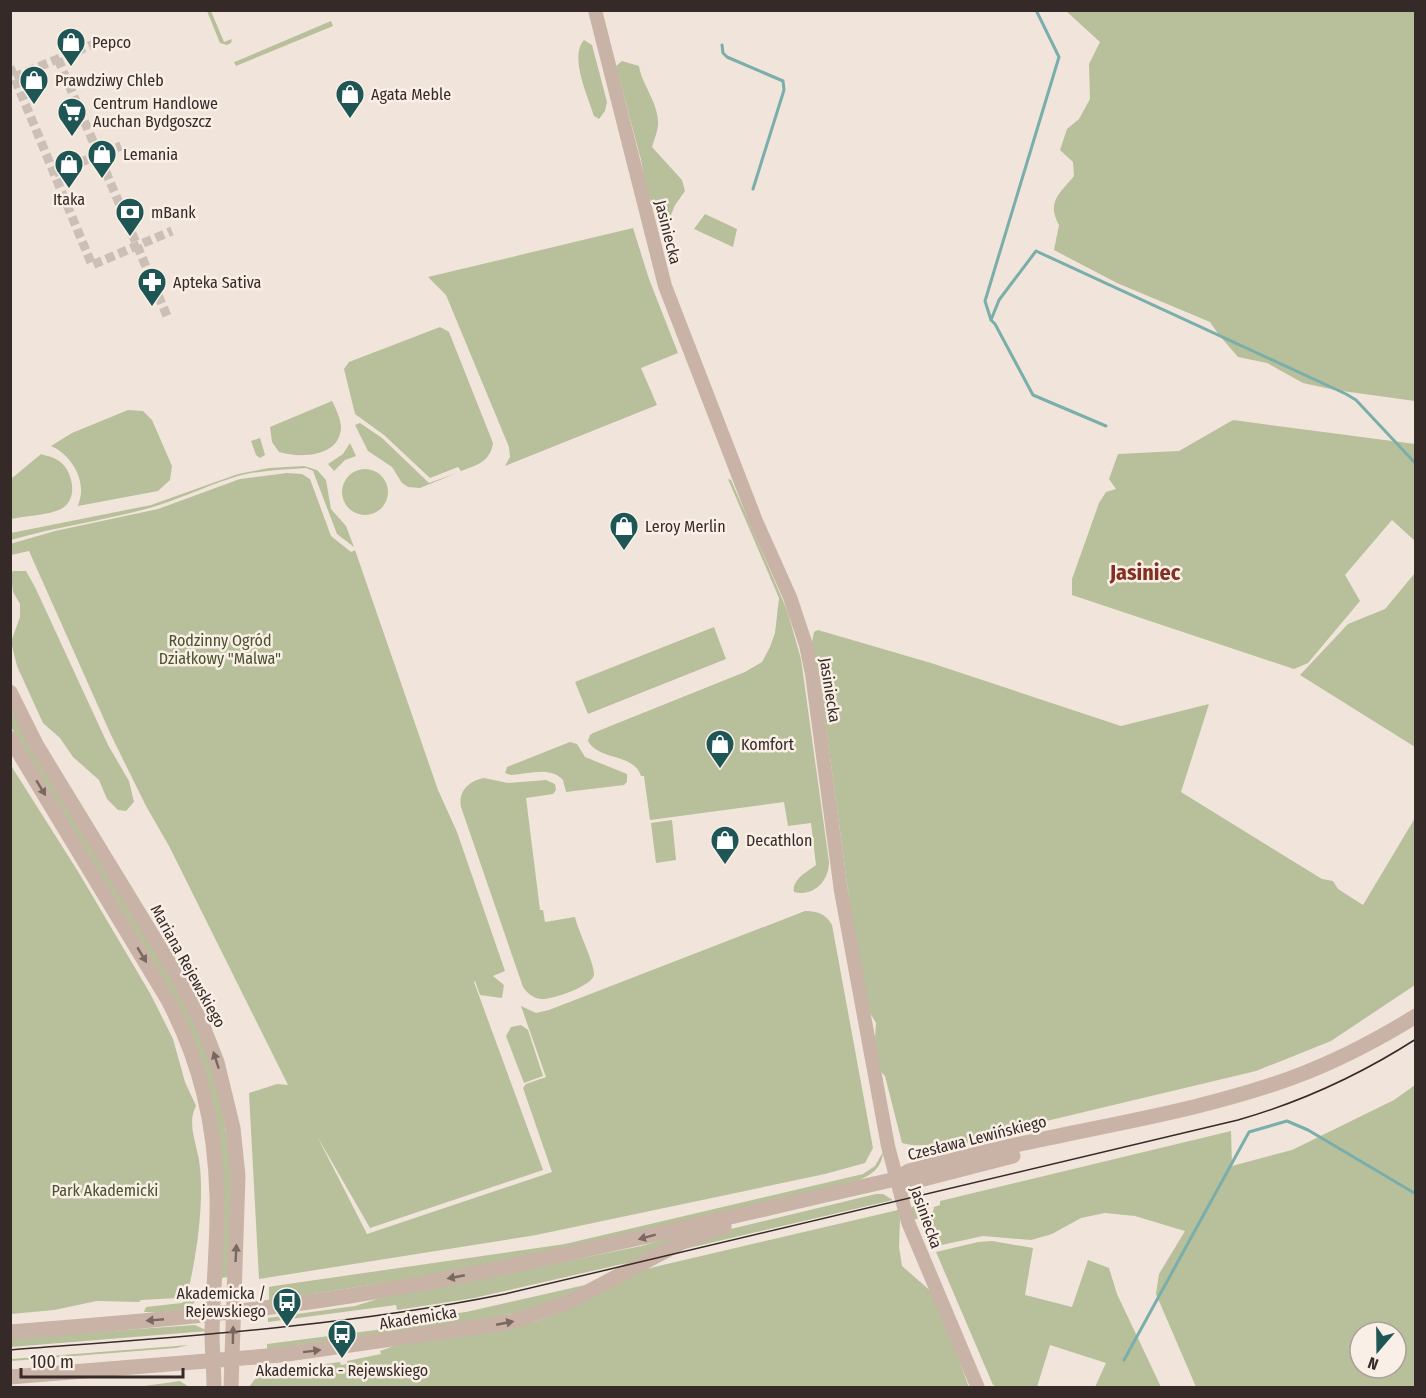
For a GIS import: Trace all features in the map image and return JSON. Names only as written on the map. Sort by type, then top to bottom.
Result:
[{"type":"street","name":"Jasiniecka","points":[[595,10],[665,286],[756,521],[790,597],[806,645],[842,891],[888,1146],[908,1222],[978,1388]]},
{"type":"street","name":"Mariana Rejewskiego","points":[[10,692],[37,746],[176,974],[202,1024],[213,1052],[229,1108],[236,1156],[238,1203],[231,1388]]},
{"type":"street","name":"Mariana Rejewskiego","points":[[10,738],[158,982],[192,1050],[204,1089],[214,1149],[217,1198],[212,1334],[214,1388]]},
{"type":"street","name":"Czesława Lewińskiego","points":[[896,1179],[909,1171],[924,1167],[1039,1140],[1084,1132],[1246,1092],[1294,1077],[1361,1047],[1416,1016]]},
{"type":"street","name":"Akademicka","points":[[10,1332],[213,1314],[364,1294],[519,1265],[896,1179]]},
{"type":"street","name":"Akademicka","points":[[10,1377],[327,1350],[522,1320],[567,1304],[693,1237],[763,1217],[807,1199]]},
{"type":"green space","points":[[207,11],[211,11],[224,42],[232,39],[231,43],[227,45],[220,43]]},
{"type":"green space","points":[[1066,11],[1415,11],[1415,401],[1335,390],[1303,383],[1267,363],[1238,357],[1210,322],[1117,283],[1054,250],[1059,225],[1055,217],[1054,204],[1056,198],[1074,176],[1073,162],[1060,150],[1067,129],[1079,119],[1090,99],[1089,64],[1100,42]]},
{"type":"green space","points":[[331,21],[333,26],[236,66],[234,62],[237,61]]},
{"type":"green space","points":[[584,40],[592,45],[607,102],[605,111],[599,119],[594,116],[581,77],[578,56]]},
{"type":"green space","points":[[622,61],[639,66],[658,117],[652,147],[682,180],[685,191],[671,215],[660,215],[647,194],[641,160],[616,66]]},
{"type":"green space","points":[[705,214],[737,229],[733,247],[694,229]]},
{"type":"green space","points":[[633,228],[649,279],[678,353],[641,368],[657,405],[505,466],[510,457],[509,447],[446,295],[428,277]]},
{"type":"green space","points":[[440,327],[449,332],[493,443],[489,455],[477,465],[461,471],[458,467],[430,478],[384,435],[355,414],[344,369],[349,362]]},
{"type":"green space","points":[[332,401],[341,428],[339,438],[333,445],[317,454],[297,455],[279,452],[272,442],[270,427]]},
{"type":"green space","points":[[128,410],[143,411],[152,420],[172,466],[170,480],[158,491],[78,506],[81,485],[73,464],[63,453],[51,446],[72,433]]},
{"type":"green space","points":[[1233,420],[1415,444],[1415,541],[1392,520],[1345,575],[1360,601],[1308,663],[1294,669],[1072,595],[1072,579],[1099,503],[1106,492],[1116,489],[1109,479],[1118,454],[1179,451]]},
{"type":"green space","points":[[360,423],[382,438],[429,483],[457,473],[420,488],[408,487],[402,483],[392,467],[368,451],[355,425]]},
{"type":"green space","points":[[260,438],[265,455],[260,458],[256,455],[251,441]]},
{"type":"green space","points":[[350,443],[356,456],[345,460],[334,471],[328,464],[343,454]]},
{"type":"green space","points":[[41,454],[57,460],[68,471],[72,485],[70,499],[67,505],[56,511],[11,519],[11,479]]},
{"type":"green space","points":[[304,466],[317,470],[326,480],[331,509],[346,526],[354,547],[337,534],[313,471],[306,468],[241,475],[146,509],[11,540],[11,533],[151,505],[238,474],[269,468]]},
{"type":"green space","points":[[365,469],[381,476],[388,492],[381,508],[365,515],[349,508],[342,492],[349,476]]},
{"type":"green space","name":"Rodzinny Ogród Działkowy \"Malwa\"","points":[[287,473],[302,474],[310,479],[331,536],[351,552],[355,550],[438,790],[457,832],[505,971],[493,976],[504,985],[502,998],[480,995],[474,982],[543,1170],[370,1228],[317,1136],[367,1234],[552,1172],[523,1088],[526,1084],[546,1077],[521,1006],[536,1013],[549,1010],[805,911],[821,914],[832,925],[873,1148],[865,1163],[825,1174],[536,1235],[259,1279],[249,1093],[277,1084],[288,1085],[111,735],[29,551],[11,555],[10,544],[55,531],[158,509],[240,479]]},
{"type":"green space","points":[[728,479],[731,480],[787,610],[801,659],[829,862],[823,881],[814,890],[808,892],[794,892],[794,887],[801,876],[816,865],[811,823],[788,826],[784,802],[650,820],[644,776],[641,776],[631,764],[600,752],[588,741],[593,733],[745,672],[762,662],[775,633],[779,598]]},
{"type":"green space","points":[[13,571],[26,571],[35,587],[108,745],[129,781],[134,802],[126,811],[118,810],[107,799],[99,780],[73,757],[60,738],[43,723],[17,666],[11,642],[20,617],[20,604],[13,592],[11,574]]},
{"type":"green space","points":[[1415,573],[1415,747],[1300,675],[1348,624],[1385,609]]},
{"type":"green space","points":[[714,627],[726,659],[588,714],[575,682]]},
{"type":"green space","points":[[818,630],[931,663],[1121,726],[1209,704],[1181,792],[1322,879],[1333,881],[1338,889],[1363,905],[1415,818],[1415,985],[1331,1041],[1256,1071],[1013,1129],[959,1145],[902,1143],[885,1076],[880,1071],[875,1038],[876,1023],[866,1006],[854,935],[826,727],[811,647],[814,632]]},
{"type":"green space","points":[[11,711],[177,988],[203,1040],[221,1100],[231,1166],[229,1277],[220,1278],[214,1106],[197,1051],[161,975],[11,727]]},
{"type":"green space","points":[[570,742],[577,744],[585,757],[627,774],[627,782],[624,785],[566,792],[563,780],[552,773],[511,775],[505,773],[507,767]]},
{"type":"green space","name":"Park Akademicki","points":[[10,764],[79,873],[151,995],[173,1039],[185,1082],[196,1106],[192,1125],[201,1175],[199,1226],[188,1291],[178,1298],[139,1302],[97,1301],[54,1310],[11,1314]]},
{"type":"green space","points":[[484,778],[508,783],[546,780],[555,784],[556,790],[553,794],[526,798],[540,910],[543,910],[545,922],[575,917],[594,970],[592,979],[571,992],[541,999],[531,995],[523,987],[461,807],[461,796],[469,784]]},
{"type":"green space","points":[[672,820],[676,860],[656,863],[651,823]]},
{"type":"green space","points":[[521,1025],[528,1030],[543,1076],[524,1083],[506,1036],[511,1027]]},
{"type":"green space","points":[[1415,1085],[1415,1387],[1196,1387],[1156,1294],[1159,1274],[1185,1231],[1135,1216],[1105,1213],[1081,1218],[1052,1234],[1031,1240],[983,1236],[937,1246],[934,1245],[930,1236],[934,1207],[940,1205],[940,1201],[1231,1131],[1232,1166],[1292,1150],[1394,1100]]},
{"type":"green space","points":[[883,1152],[875,1171],[856,1181],[636,1234],[440,1274],[269,1301],[269,1287],[565,1244],[863,1174],[875,1166]]},
{"type":"green space","points":[[883,1194],[893,1200],[672,1252],[714,1233]]},
{"type":"green space","points":[[927,1203],[929,1209],[926,1216],[913,1220],[908,1208]]},
{"type":"green space","points":[[898,1210],[902,1266],[934,1294],[969,1387],[245,1388],[249,1387],[261,1371],[268,1366],[310,1366],[340,1362],[341,1365],[347,1364],[347,1361],[381,1354],[380,1351],[394,1346],[534,1322],[562,1312],[633,1272]]},
{"type":"green space","points":[[711,1226],[640,1260],[474,1298],[397,1310],[396,1305],[268,1322],[268,1318],[355,1306],[387,1296],[641,1246]]},
{"type":"green space","points":[[992,1241],[1033,1248],[1025,1295],[1072,1307],[1088,1260],[1109,1268],[1117,1294],[1161,1387],[1095,1387],[1106,1363],[1050,1345],[1037,1387],[993,1385],[936,1252]]},
{"type":"green space","points":[[585,1285],[581,1292],[546,1308],[418,1331],[267,1350],[267,1344],[399,1327],[399,1321],[466,1312]]},
{"type":"green space","points":[[196,1292],[200,1292],[196,1300],[184,1309],[169,1312],[144,1312],[146,1307],[182,1303]]},
{"type":"green space","points":[[195,1325],[208,1331],[11,1347],[11,1338]]},
{"type":"green space","points":[[189,1345],[176,1348],[11,1361],[11,1359]]},
{"type":"green space","points":[[180,1381],[189,1387],[140,1387],[144,1386]]},
{"type":"waterway","points":[[1036,10],[1059,57],[985,301],[991,320],[1033,395],[1106,426]]},
{"type":"waterway","points":[[722,45],[723,53],[727,57],[783,81],[784,90],[753,189]]},
{"type":"waterway","points":[[991,320],[999,300],[1036,251],[1346,394],[1356,400],[1416,464]]},
{"type":"waterway","points":[[1124,1360],[1249,1132],[1287,1121],[1308,1130],[1416,1194]]},
{"type":"tunnel","points":[[14,77],[94,44]]},
{"type":"tunnel","points":[[58,59],[167,316]]},
{"type":"tunnel","points":[[10,67],[92,265],[172,231]]},
{"type":"tunnel","points":[[54,173],[121,146]]},
{"type":"tram line","points":[[10,1350],[321,1323],[505,1294],[1238,1120],[1285,1105],[1330,1086],[1416,1039]]},
{"type":"place","name":"Pepco","points":[[71,68]]},
{"type":"place","name":"Prawdziwy Chleb","points":[[34,106]]},
{"type":"place","name":"Agata Meble","points":[[350,120]]},
{"type":"place","name":"Centrum Handlowe Auchan Bydgoszcz","points":[[72,138]]},
{"type":"place","name":"Lemania","points":[[102,180]]},
{"type":"place","name":"Itaka","points":[[69,190]]},
{"type":"place","name":"mBank","points":[[130,238]]},
{"type":"place","name":"Apteka Sativa","points":[[152,308]]},
{"type":"place","name":"Leroy Merlin","points":[[624,552]]},
{"type":"place","name":"Komfort","points":[[720,770]]},
{"type":"place","name":"Decathlon","points":[[725,866]]},
{"type":"place","name":"Akademicka / Rejewskiego","points":[[287,1328]]},
{"type":"place","name":"Akademicka - Rejewskiego","points":[[342,1360]]},
{"type":"district","name":"Jasiniec","points":[[1145,572]]}]
